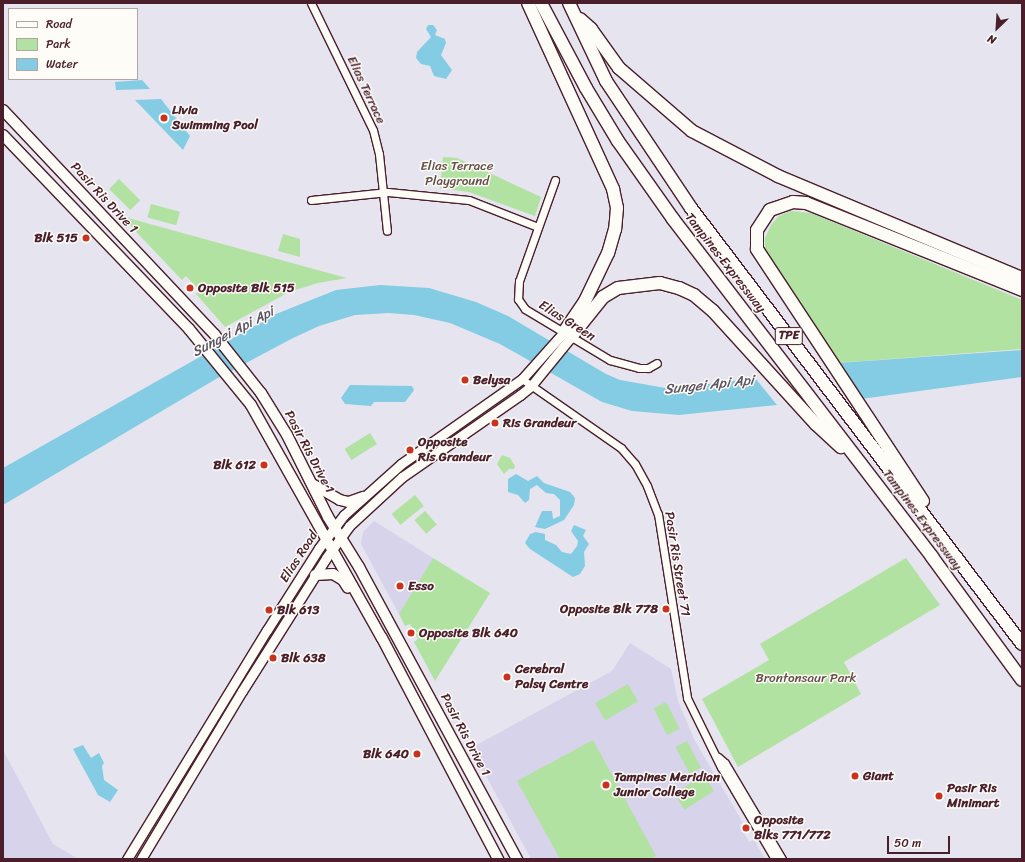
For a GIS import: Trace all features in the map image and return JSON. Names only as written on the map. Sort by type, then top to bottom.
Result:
[{"type":"highway","points":[[528,3],[613,189],[617,208],[615,229],[608,253],[568,335]]},
{"type":"highway","name":"Tampines Expressway","points":[[541,3],[586,88],[618,141],[673,219],[865,469],[1022,680]]},
{"type":"highway","name":"Tampines Expressway","points":[[569,3],[606,81],[691,208],[1022,644]]},
{"type":"highway","points":[[576,16],[586,24],[619,68],[642,90],[698,135],[798,185],[1022,278]]},
{"type":"highway","points":[[979,588],[757,249],[757,230],[770,210],[793,202],[806,203],[1022,290]]},
{"type":"highway","points":[[568,335],[603,298],[618,288],[655,283],[679,288],[694,295],[713,311],[816,424],[865,469]]},
{"type":"highway","points":[[990,637],[1022,687]]},
{"type":"main road","name":"Pasir Ris Drive 1","points":[[3,110],[215,335],[246,371],[287,435],[335,527],[517,859]]},
{"type":"main road","name":"Pasir Ris Drive 1","points":[[3,135],[201,342],[233,379],[274,442],[368,612],[498,859]]},
{"type":"main road","name":"Elias Road","points":[[127,859],[326,538],[335,527],[363,497],[402,464],[522,379],[568,335]]},
{"type":"main road","name":"Elias Road","points":[[141,859],[341,536],[362,513],[402,477],[531,386],[539,377],[559,345]]},
{"type":"main road","points":[[314,485],[340,500],[349,502],[363,497]]},
{"type":"main road","points":[[316,575],[329,573],[336,575],[368,612]]},
{"type":"street","name":"Elias Terrace","points":[[311,3],[373,130],[379,154],[387,232]]},
{"type":"street","name":"Elias Green","points":[[555,180],[519,281],[518,299],[525,309],[604,357],[628,366],[648,368],[658,363]]},
{"type":"street","points":[[311,200],[383,192],[469,200],[538,227]]},
{"type":"street","name":"Pasir Ris Street 71","points":[[522,379],[621,448],[635,464],[647,486],[655,503],[664,550],[687,698],[696,721],[775,859]]},
{"type":"street","name":"Pasir Ris Street 71","points":[[717,757],[726,763],[782,859]]},
{"type":"shaded area","name":"Esso","points":[[374,521],[433,558],[399,614],[361,544],[363,532]]},
{"type":"shaded area","name":"Tampines Meridian Junior College","points":[[630,643],[671,669],[678,701],[695,741],[743,823],[740,825],[749,842],[754,840],[765,859],[531,859],[471,748],[612,671]]},
{"type":"shaded area","points":[[3,750],[53,844],[78,859],[3,859]]},
{"type":"green space","name":"Elias Terrace Playground","points":[[443,157],[457,158],[541,197],[535,216],[469,192],[440,188]]},
{"type":"green space","points":[[119,179],[140,200],[130,210],[109,189]]},
{"type":"green space","points":[[151,204],[180,212],[176,225],[147,218]]},
{"type":"green space","points":[[791,211],[811,213],[1022,300],[1022,349],[838,363],[765,250],[765,238],[771,225],[779,216]]},
{"type":"green space","points":[[121,216],[347,278],[318,283],[289,292],[225,327],[196,294],[199,290],[186,276],[182,280]]},
{"type":"green space","points":[[283,234],[300,239],[300,257],[278,251]]},
{"type":"green space","points":[[370,433],[377,444],[351,460],[345,449]]},
{"type":"green space","points":[[502,455],[510,458],[515,466],[514,469],[509,469],[504,474],[497,464]]},
{"type":"green space","points":[[415,495],[424,506],[400,525],[392,514]]},
{"type":"green space","points":[[425,511],[437,525],[426,534],[414,520]]},
{"type":"green space","points":[[433,558],[490,593],[435,681],[414,642],[418,639],[410,624],[405,626],[399,614]]},
{"type":"green space","name":"Brontonsaur Park","points":[[906,558],[940,605],[844,662],[861,694],[738,767],[702,699],[769,660],[760,644]]},
{"type":"green space","points":[[628,684],[638,701],[605,720],[595,703]]},
{"type":"green space","points":[[666,702],[680,729],[667,735],[654,708]]},
{"type":"green space","points":[[593,740],[656,856],[650,859],[560,859],[517,781]]},
{"type":"green space","points":[[687,741],[701,767],[690,774],[676,747]]},
{"type":"green space","points":[[704,775],[714,791],[684,810],[674,794]]},
{"type":"water","points":[[428,25],[433,25],[437,30],[435,35],[445,39],[446,43],[441,55],[452,70],[446,79],[434,76],[430,66],[421,64],[416,58],[417,52],[431,37],[426,29]]},
{"type":"water","name":"Livia Swimming Pool","points":[[142,80],[150,89],[116,90],[115,82]]},
{"type":"water","name":"Livia Swimming Pool","points":[[161,99],[190,136],[183,150],[135,100]]},
{"type":"water","name":"Sungei Api Api","points":[[380,285],[429,288],[476,302],[508,316],[606,374],[620,380],[671,389],[755,378],[777,405],[679,415],[632,411],[602,402],[500,344],[450,323],[414,315],[389,313],[355,315],[319,326],[293,338],[216,379],[3,505],[3,468],[276,314],[336,290]]},
{"type":"water","points":[[1022,350],[1022,377],[861,399],[838,363]]},
{"type":"water","points":[[350,385],[412,386],[414,390],[405,402],[374,402],[371,406],[345,404],[341,398]]},
{"type":"water","points":[[516,474],[528,481],[537,476],[544,483],[570,492],[575,498],[574,505],[564,520],[545,529],[535,527],[542,511],[552,511],[553,519],[560,516],[560,500],[554,494],[546,493],[537,485],[530,489],[529,500],[525,503],[518,495],[508,492],[508,479]]},
{"type":"water","points":[[574,525],[586,530],[583,536],[589,544],[584,552],[585,566],[580,574],[573,577],[530,549],[525,543],[530,534],[536,532],[545,534],[545,540],[556,545],[562,552],[571,554],[577,546],[578,541],[571,531]]},
{"type":"water","points":[[83,745],[91,758],[99,753],[104,763],[102,766],[104,780],[118,790],[110,802],[98,795],[73,749]]},
{"type":"place","name":"Livia Swimming Pool","points":[[164,118]]},
{"type":"place","name":"Blk 515","points":[[86,238]]},
{"type":"place","name":"Opposite Blk 515","points":[[190,288]]},
{"type":"place","name":"Belysa","points":[[465,380]]},
{"type":"place","name":"Ris Grandeur","points":[[495,423]]},
{"type":"place","name":"Opposite Ris Grandeur","points":[[410,450]]},
{"type":"place","name":"Blk 612","points":[[264,465]]},
{"type":"place","name":"Esso","points":[[400,586]]},
{"type":"place","name":"Opposite Blk 778","points":[[666,609]]},
{"type":"place","name":"Blk 613","points":[[269,610]]},
{"type":"place","name":"Opposite Blk 640","points":[[411,633]]},
{"type":"place","name":"Blk 638","points":[[273,658]]},
{"type":"place","name":"Cerebral Palsy Centre","points":[[507,677]]},
{"type":"place","name":"Blk 640","points":[[417,754]]},
{"type":"place","name":"Giant","points":[[855,776]]},
{"type":"place","name":"Tampines Meridian Junior College","points":[[606,785]]},
{"type":"place","name":"Pasir Ris Minimart","points":[[939,796]]},
{"type":"place","name":"Opposite Blks 771/772","points":[[746,828]]}]
